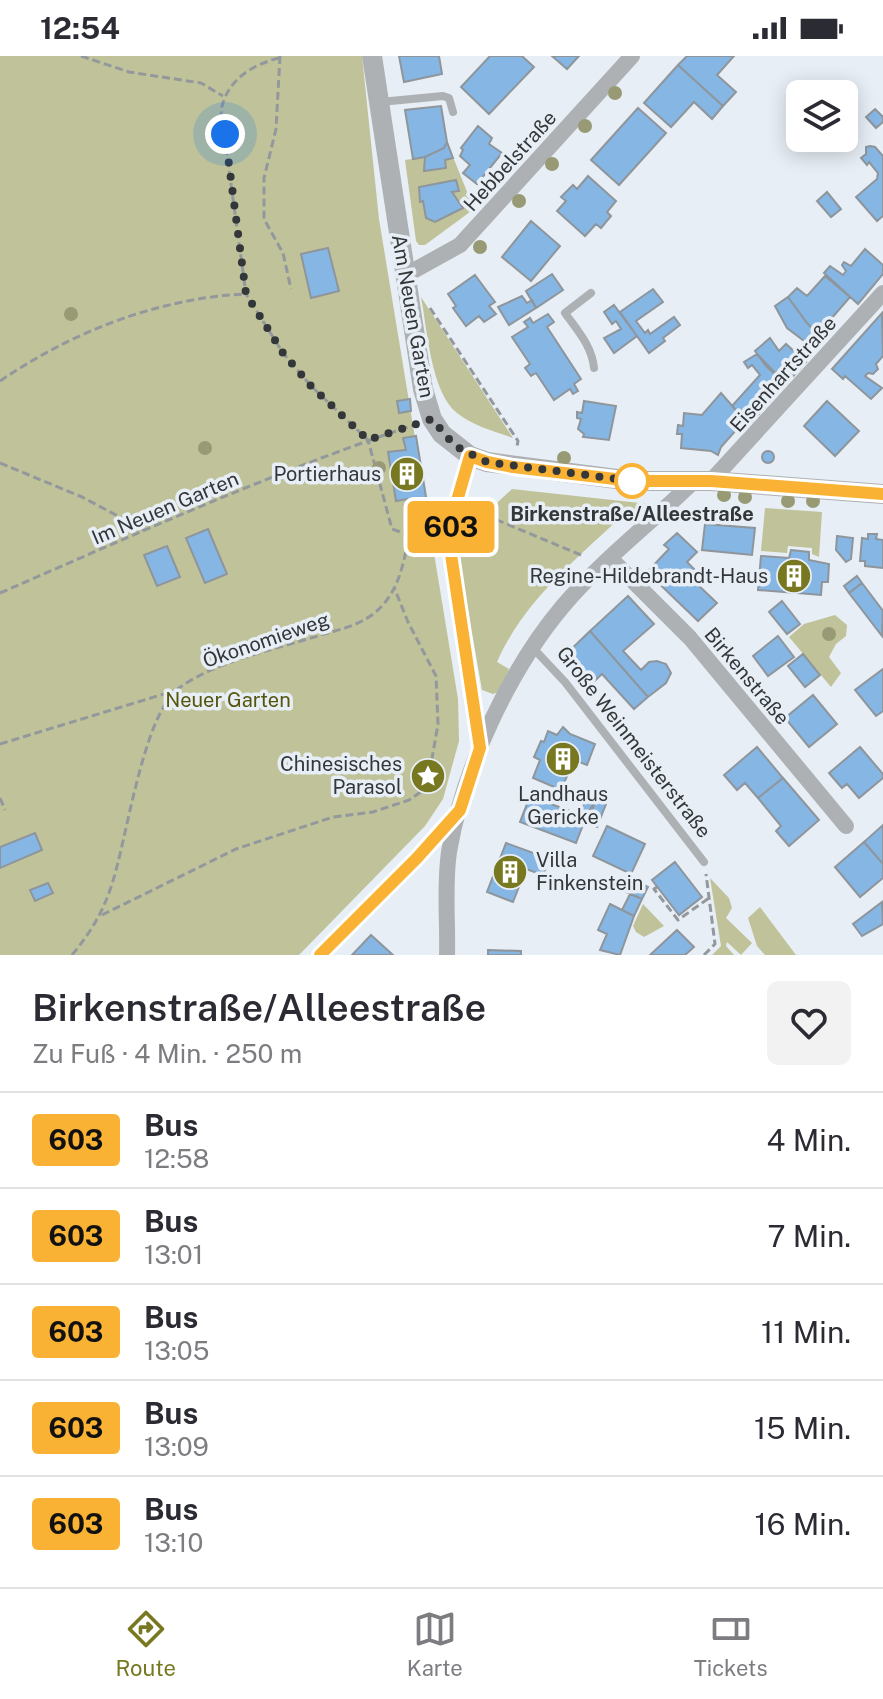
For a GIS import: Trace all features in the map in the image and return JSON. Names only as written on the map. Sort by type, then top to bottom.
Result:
[{"type":"street","name":"Am Neuen Garten","points":[[372,56],[423,389],[432,419],[442,434],[470,456]]},
{"type":"street","name":"Hebbelstraße","points":[[404,276],[460,245],[632,56]]},
{"type":"street","name":"Eisenhartstraße","points":[[703,481],[883,293]]},
{"type":"street","points":[[480,748],[449,541],[452,518],[470,456],[487,462],[632,481],[703,481],[883,494]]},
{"type":"street","name":"Große Weinmeisterstraße","points":[[447,955],[449,853],[480,748],[517,668],[564,605],[610,558],[703,481]]},
{"type":"street","name":"Birkenstraße","points":[[610,558],[690,638],[846,826]]},
{"type":"street","points":[[320,955],[417,858],[460,810]]},
{"type":"lane","points":[[379,103],[443,96],[449,98],[453,112]]},
{"type":"lane","points":[[591,293],[565,313],[588,344],[594,368]]},
{"type":"lane","name":"Große Weinmeisterstraße","points":[[531,646],[565,682],[704,862]]},
{"type":"path","points":[[81,56],[100,65],[129,72],[201,83],[223,96]]},
{"type":"path","points":[[291,289],[283,253],[264,219],[264,178],[276,129],[280,57],[245,73],[223,96],[221,111],[246,294],[283,353],[311,386],[368,440],[392,529],[409,535],[430,520],[452,518]]},
{"type":"path","points":[[404,276],[415,284],[518,441],[517,446]]},
{"type":"path","points":[[0,381],[66,340],[140,312],[227,294],[246,294]]},
{"type":"path","name":"Im Neuen Garten","points":[[0,593],[144,530],[368,440],[432,419]]},
{"type":"path","points":[[0,463],[82,497],[144,530]]},
{"type":"path","points":[[485,515],[581,555]]},
{"type":"path","name":"Ökonomieweg","points":[[0,744],[177,690],[205,674],[364,620],[381,607],[402,573],[409,535]]},
{"type":"path","points":[[100,916],[236,849],[333,817],[373,812],[409,800],[433,780],[434,774],[430,770],[438,724],[436,676],[394,587]]},
{"type":"path","points":[[72,955],[100,916],[122,847],[141,765],[158,718],[177,690]]},
{"type":"path","points":[[0,798],[5,810]]},
{"type":"path","points":[[704,862],[715,944],[704,955]]},
{"type":"path","points":[[657,887],[654,889],[678,920],[709,898]]},
{"type":"green space","name":"Neuer Garten","points":[[0,56],[362,56],[379,219],[458,699],[459,741],[443,799],[425,826],[299,955],[0,955]]},
{"type":"green space","points":[[447,142],[474,209],[425,245],[419,245],[405,160],[425,157]]},
{"type":"green space","points":[[421,297],[513,438],[470,421],[448,404],[436,376]]},
{"type":"green space","points":[[512,489],[649,504],[645,515],[636,523],[625,513],[537,600],[508,640],[497,662],[509,669],[500,691],[493,694],[482,690],[456,541]]},
{"type":"green space","points":[[765,508],[822,512],[819,557],[812,554],[812,548],[788,546],[787,553],[761,551]]},
{"type":"green space","points":[[835,615],[847,625],[846,636],[836,644],[829,657],[841,673],[831,687],[789,637],[804,624]]},
{"type":"green space","points":[[710,878],[729,898],[732,908],[726,918],[752,943],[741,955],[727,942],[726,946],[734,955],[712,955],[721,946]]},
{"type":"green space","points":[[643,904],[664,926],[644,937],[633,926]]},
{"type":"green space","points":[[760,907],[796,955],[765,955],[757,946],[748,918]]},
{"type":"building","points":[[399,56],[439,56],[442,74],[404,82]]},
{"type":"building","points":[[490,56],[522,56],[534,67],[489,114],[461,87]]},
{"type":"building","points":[[552,56],[579,56],[567,69]]},
{"type":"building","points":[[687,56],[734,56],[717,75],[736,92],[723,106],[678,65]]},
{"type":"building","points":[[678,65],[723,106],[712,119],[694,102],[671,127],[644,103]]},
{"type":"building","points":[[441,106],[447,142],[444,148],[413,159],[405,110]]},
{"type":"building","points":[[638,108],[666,133],[619,185],[591,160]]},
{"type":"building","points":[[875,109],[883,117],[883,122],[876,128],[866,117]]},
{"type":"building","points":[[478,126],[492,138],[489,144],[502,153],[477,184],[463,173],[470,165],[460,156],[461,148]]},
{"type":"building","points":[[447,142],[453,158],[445,160],[446,168],[424,171],[425,157],[444,148]]},
{"type":"building","points":[[870,146],[883,156],[883,216],[877,221],[856,197],[877,179],[878,173],[861,158],[866,154],[866,147]]},
{"type":"building","points":[[588,176],[616,201],[607,212],[611,216],[601,228],[596,224],[585,236],[557,211],[566,201],[561,197],[573,185],[577,189]]},
{"type":"building","points":[[456,180],[459,191],[452,192],[463,208],[435,222],[426,218],[419,187]]},
{"type":"building","points":[[827,192],[841,209],[831,217],[817,201]]},
{"type":"building","points":[[531,221],[560,246],[531,281],[502,257]]},
{"type":"building","points":[[328,248],[339,291],[311,298],[301,254]]},
{"type":"building","points":[[865,249],[883,265],[883,274],[858,304],[824,273],[830,266],[843,275],[846,271],[842,265],[844,262],[851,266]]},
{"type":"building","points":[[552,274],[563,290],[536,308],[526,291]]},
{"type":"building","points":[[475,275],[495,302],[489,306],[496,314],[484,322],[479,316],[466,326],[453,308],[456,306],[448,294]]},
{"type":"building","points":[[825,276],[850,297],[818,334],[788,297],[797,288],[807,296]]},
{"type":"building","points":[[653,289],[663,302],[636,321],[645,333],[648,330],[650,334],[674,317],[680,325],[649,353],[620,312]]},
{"type":"building","points":[[522,296],[527,303],[532,300],[536,308],[509,325],[498,307]]},
{"type":"building","points":[[788,297],[818,334],[808,344],[787,328],[775,306]]},
{"type":"building","points":[[614,305],[637,336],[614,353],[604,338],[621,329],[616,321],[612,324],[604,312]]},
{"type":"building","points":[[882,313],[883,356],[876,364],[878,369],[865,376],[882,388],[871,399],[832,369]]},
{"type":"building","points":[[548,314],[554,322],[547,327],[581,379],[574,384],[578,391],[573,394],[570,389],[554,400],[536,373],[531,376],[525,368],[530,364],[512,337],[528,327],[524,322],[530,318],[533,323]]},
{"type":"building","points":[[770,338],[779,351],[786,344],[806,362],[786,384],[755,351]]},
{"type":"building","points":[[757,354],[786,384],[749,425],[732,406],[760,375],[752,365],[748,368],[744,362]]},
{"type":"building","points":[[721,393],[749,425],[742,434],[737,429],[718,455],[711,451],[681,448],[682,434],[677,434],[678,425],[683,426],[684,413],[702,415]]},
{"type":"building","points":[[410,399],[411,411],[399,413],[397,401]]},
{"type":"building","points":[[584,401],[616,406],[609,440],[583,437],[584,434],[578,429],[581,419],[577,418],[577,412],[582,413]]},
{"type":"building","points":[[827,401],[859,431],[835,456],[804,426]]},
{"type":"building","name":"Portierhaus","points":[[416,436],[428,509],[416,511],[414,498],[396,501],[388,452],[406,450],[403,438]]},
{"type":"building","points":[[768,451],[774,457],[768,463],[762,457]]},
{"type":"building","points":[[705,524],[755,528],[752,555],[702,550]]},
{"type":"building","points":[[208,529],[227,574],[205,583],[186,538]]},
{"type":"building","points":[[677,533],[697,552],[687,562],[702,577],[696,583],[717,603],[698,621],[647,572],[669,549],[664,545]]},
{"type":"building","points":[[868,534],[877,534],[876,539],[883,540],[883,568],[865,566],[865,561],[860,561],[862,538],[868,539]]},
{"type":"building","points":[[432,536],[435,548],[422,550],[420,538]]},
{"type":"building","points":[[837,536],[853,538],[851,559],[846,562],[836,550]]},
{"type":"building","points":[[167,546],[180,577],[157,586],[144,555]]},
{"type":"building","name":"Regine-Hildebrandt-Haus","points":[[791,550],[809,552],[809,560],[829,564],[828,582],[822,582],[821,595],[758,590],[761,556],[789,558]]},
{"type":"building","points":[[857,576],[862,583],[849,593],[844,586]]},
{"type":"building","points":[[862,583],[883,611],[882,636],[849,593]]},
{"type":"building","points":[[628,596],[654,624],[623,651],[641,670],[649,662],[657,661],[666,664],[671,673],[666,683],[648,697],[590,631]]},
{"type":"building","points":[[782,601],[800,624],[787,634],[769,612]]},
{"type":"building","points":[[590,631],[648,697],[634,709],[602,674],[587,688],[561,659]]},
{"type":"building","points":[[778,636],[794,657],[768,676],[753,656]]},
{"type":"building","points":[[803,654],[820,675],[805,687],[788,666]]},
{"type":"building","points":[[883,669],[883,711],[876,716],[855,690]]},
{"type":"building","points":[[813,695],[837,724],[809,747],[785,718]]},
{"type":"building","name":"Landhaus Gericke","points":[[563,727],[570,734],[595,744],[587,765],[574,760],[561,790],[533,778],[540,760],[534,757],[541,741],[544,742],[548,731],[557,735]]},
{"type":"building","points":[[757,747],[783,778],[758,798],[745,783],[737,790],[724,775]]},
{"type":"building","points":[[860,747],[883,778],[859,798],[847,784],[842,788],[829,773]]},
{"type":"building","points":[[783,778],[819,820],[789,846],[776,831],[781,826],[758,798]]},
{"type":"building","points":[[530,796],[586,817],[576,843],[520,822]]},
{"type":"building","points":[[587,796],[594,800],[589,813],[582,809]]},
{"type":"building","points":[[596,800],[606,804],[597,827],[587,823]]},
{"type":"building","points":[[883,825],[883,864],[864,842]]},
{"type":"building","points":[[607,826],[645,844],[631,874],[593,856]]},
{"type":"building","points":[[35,833],[42,850],[0,868],[0,847]]},
{"type":"building","points":[[864,842],[883,864],[883,878],[860,897],[835,867]]},
{"type":"building","name":"Villa Finkenstein","points":[[506,843],[550,859],[543,875],[526,869],[513,902],[487,892]]},
{"type":"building","points":[[675,862],[702,897],[679,915],[652,880]]},
{"type":"building","points":[[632,879],[648,887],[642,899],[626,892]]},
{"type":"building","points":[[48,883],[53,893],[35,901],[30,890]]},
{"type":"building","points":[[630,894],[642,899],[634,916],[622,910]]},
{"type":"building","points":[[882,902],[883,924],[862,936],[853,924]]},
{"type":"building","points":[[610,904],[634,916],[620,955],[600,950],[607,934],[598,930]]},
{"type":"building","points":[[677,930],[694,947],[685,955],[650,955]]},
{"type":"building","points":[[371,935],[393,955],[352,955]]},
{"type":"building","points":[[488,950],[521,951],[521,955],[488,955]]},
{"type":"bus line","name":"603","points":[[320,955],[417,858],[460,810],[480,748],[449,541],[452,518],[470,456],[513,467],[632,481],[711,481],[883,494]]},
{"type":"place","name":"Portierhaus","points":[[407,474]]},
{"type":"place","name":"Birkenstraße/Alleestraße","points":[[632,481]]},
{"type":"place","name":"Regine-Hildebrandt-Haus","points":[[794,576]]},
{"type":"place","name":"Landhaus Gericke","points":[[563,759]]},
{"type":"place","name":"Chinesisches Parasol","points":[[428,776]]},
{"type":"place","name":"Villa Finkenstein","points":[[510,872]]},
{"type":"route","points":[[225,134],[246,294],[283,353],[311,386],[368,440],[432,419],[455,446],[487,462],[632,481]]}]
